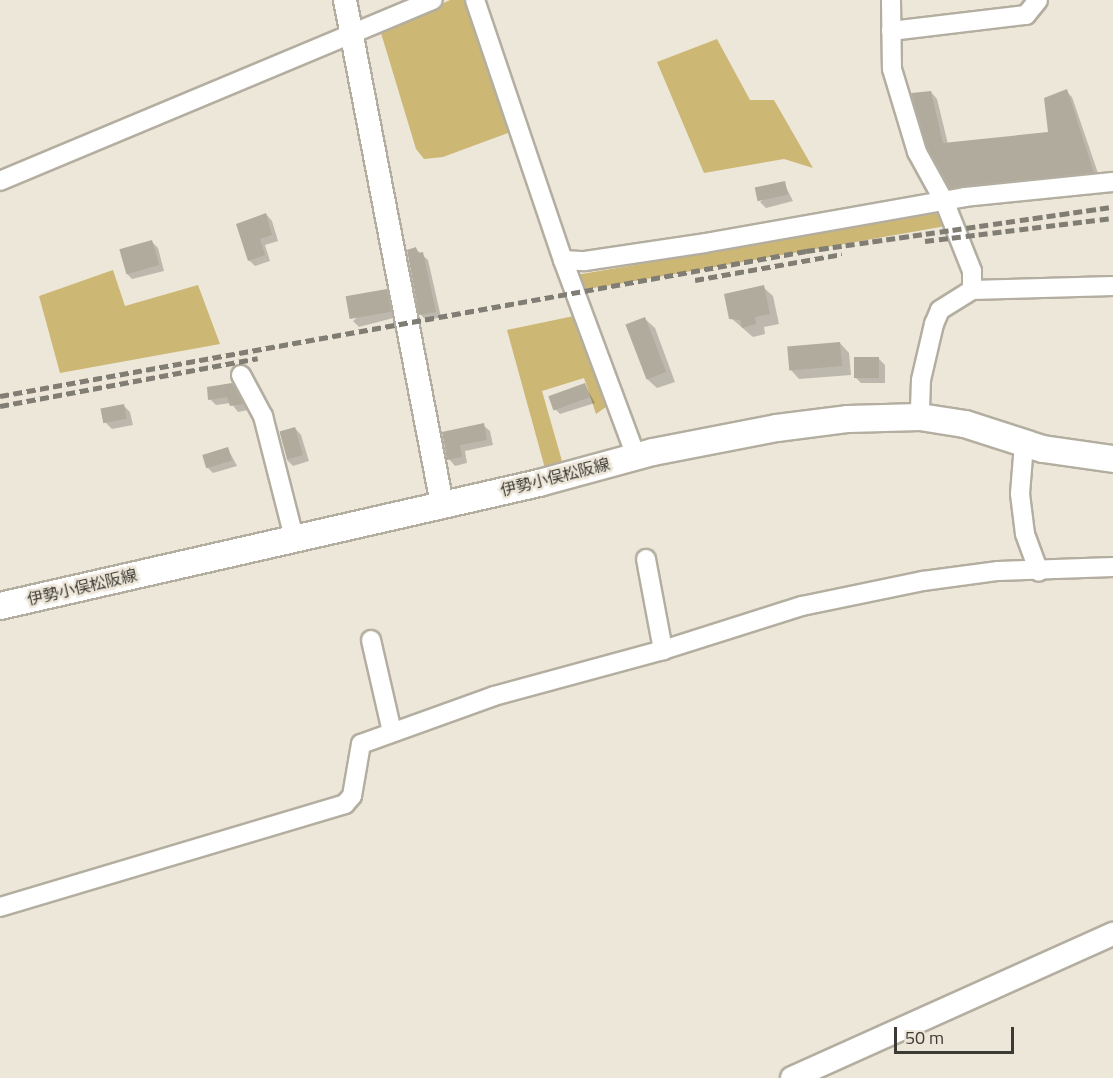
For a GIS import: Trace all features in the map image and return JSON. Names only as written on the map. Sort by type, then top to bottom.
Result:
[{"type":"main road","name":"伊勢小俣松阪線","points":[[0,606],[442,504],[636,456],[777,428],[848,418],[920,417],[965,424],[1024,444],[1113,459]]},
{"type":"street","points":[[345,0],[442,504]]},
{"type":"street","points":[[0,181],[351,32],[433,0]]},
{"type":"street","points":[[475,0],[563,260],[636,456]]},
{"type":"street","points":[[891,0],[892,69],[917,152],[945,203],[972,271],[972,290]]},
{"type":"street","points":[[891,31],[1026,15],[1038,0]]},
{"type":"street","points":[[563,260],[585,261],[945,203],[965,197],[1113,182]]},
{"type":"street","points":[[920,417],[921,380],[934,324],[940,310],[972,290],[1113,286]]},
{"type":"street","points":[[241,375],[263,416],[294,538]]},
{"type":"street","points":[[1024,444],[1020,495],[1024,534],[1038,572]]},
{"type":"street","points":[[646,559],[663,650]]},
{"type":"street","points":[[0,907],[345,804],[352,796],[361,744],[494,696],[663,650],[802,606],[923,581],[998,571],[1038,572],[1113,567]]},
{"type":"street","points":[[371,640],[392,732]]},
{"type":"street","points":[[792,1078],[1113,934]]},
{"type":"shaded area","points":[[450,0],[467,0],[511,132],[443,157],[424,159],[416,149],[381,33]]},
{"type":"shaded area","points":[[717,39],[750,100],[774,100],[813,168],[784,159],[704,173],[657,62]]},
{"type":"shaded area","points":[[940,214],[946,226],[601,287],[584,289],[579,286],[576,275]]},
{"type":"shaded area","points":[[113,270],[125,306],[198,285],[220,344],[60,373],[39,296]]},
{"type":"shaded area","points":[[574,316],[610,404],[596,414],[584,378],[542,391],[562,461],[546,472],[507,330]]},
{"type":"building","points":[[1067,89],[1094,173],[950,188],[927,148],[911,93],[931,91],[943,143],[1048,132],[1044,98]]},
{"type":"building","points":[[785,181],[788,195],[758,201],[755,187]]},
{"type":"building","points":[[266,213],[272,235],[260,239],[265,255],[248,261],[236,224]]},
{"type":"building","points":[[152,240],[159,265],[126,274],[119,249]]},
{"type":"building","points":[[416,247],[418,253],[423,252],[436,312],[419,315],[407,250]]},
{"type":"building","points":[[764,285],[770,314],[755,317],[756,324],[742,328],[740,320],[729,319],[724,294]]},
{"type":"building","points":[[387,289],[391,312],[350,319],[346,296]]},
{"type":"building","points":[[645,317],[666,372],[647,380],[625,325]]},
{"type":"building","points":[[840,342],[842,366],[789,371],[787,347]]},
{"type":"building","points":[[854,357],[879,357],[879,378],[854,378]]},
{"type":"building","points":[[232,383],[244,404],[230,406],[227,397],[208,400],[207,387]]},
{"type":"building","points":[[585,383],[590,397],[553,410],[548,396]]},
{"type":"building","points":[[124,404],[127,419],[103,423],[100,409]]},
{"type":"building","points":[[484,423],[487,440],[460,445],[462,457],[447,460],[442,432]]},
{"type":"building","points":[[295,427],[303,455],[288,459],[280,431]]},
{"type":"building","points":[[228,447],[232,460],[206,468],[202,455]]},
{"type":"railway","points":[[0,396],[806,251],[1113,207]]},
{"type":"railway","points":[[925,241],[1113,218]]},
{"type":"railway","points":[[695,280],[842,254]]},
{"type":"railway","points":[[0,406],[258,358]]}]
